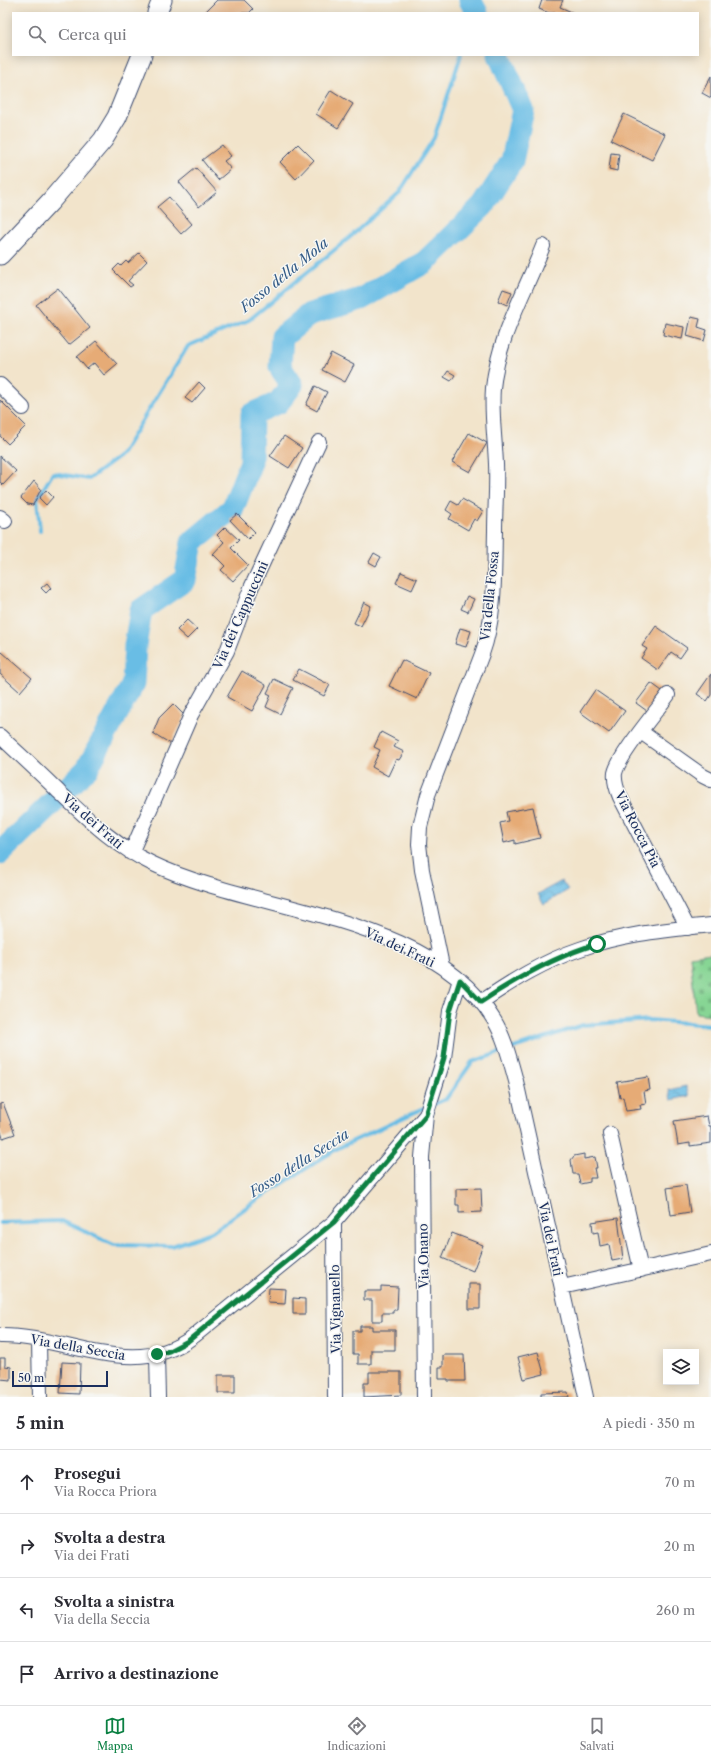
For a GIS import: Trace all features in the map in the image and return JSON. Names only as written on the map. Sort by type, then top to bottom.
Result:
[{"type":"main road","points":[[157,12],[162,0]]},
{"type":"main road","points":[[0,255],[50,202],[103,140],[117,117],[142,56]]},
{"type":"street","name":"Via della Fossa","points":[[442,966],[422,870],[419,844],[420,828],[428,795],[482,654],[487,637],[494,566],[496,467],[492,418],[494,386],[498,361],[508,326],[544,246]]},
{"type":"street","points":[[0,385],[23,408]]},
{"type":"street","name":"Via dei Cappuccini","points":[[131,852],[191,715],[227,651],[251,588],[319,442]]},
{"type":"street","name":"Via Rocca Pia","points":[[668,695],[618,764],[615,772],[616,786],[620,797],[688,928]]},
{"type":"street","points":[[641,732],[703,776],[711,780]]},
{"type":"street","name":"Via dei Frati","points":[[0,736],[102,832],[131,852],[157,866],[185,877],[324,917],[377,934],[413,950],[442,966],[460,980],[481,1002],[493,1018],[505,1042],[512,1066],[526,1122],[586,1397]]},
{"type":"street","points":[[481,1002],[542,965],[580,949],[632,935],[711,925]]},
{"type":"street","name":"Via della Seccia","points":[[0,1336],[39,1340],[115,1356],[139,1357],[157,1354],[175,1348],[191,1338],[334,1222],[426,1115],[446,1047],[450,1011],[460,980]]},
{"type":"street","name":"Via Onano","points":[[424,1397],[422,1157],[426,1115]]},
{"type":"street","points":[[610,1134],[641,1270]]},
{"type":"street","name":"Via Vignanello","points":[[334,1222],[335,1397]]},
{"type":"street","points":[[562,1287],[711,1254]]},
{"type":"street","points":[[39,1340],[40,1397]]},
{"type":"street","points":[[157,1354],[158,1397]]},
{"type":"green space","points":[[711,953],[711,1015],[696,1013],[690,956]]},
{"type":"water","points":[[562,881],[568,890],[544,904],[538,894]]},
{"type":"water","points":[[686,1086],[689,1096],[671,1100],[669,1090]]},
{"type":"building","points":[[217,0],[244,0],[253,9],[250,12],[205,12]]},
{"type":"building","points":[[542,0],[563,0],[560,7],[572,12],[546,12],[539,9]]},
{"type":"building","points":[[711,76],[711,98],[702,93]]},
{"type":"building","points":[[331,90],[353,104],[338,128],[316,114]]},
{"type":"building","points":[[624,114],[665,134],[652,160],[611,140]]},
{"type":"building","points":[[298,144],[314,160],[296,179],[280,162]]},
{"type":"building","points":[[222,145],[231,156],[224,161],[231,169],[218,180],[202,160]]},
{"type":"building","points":[[611,153],[619,154],[617,171],[609,169]]},
{"type":"building","points":[[196,168],[217,192],[199,207],[179,182]]},
{"type":"building","points":[[169,197],[192,224],[181,234],[157,207]]},
{"type":"building","points":[[139,253],[147,261],[128,281],[133,285],[130,287],[113,270],[119,264],[121,266],[126,261],[128,263]]},
{"type":"building","points":[[58,288],[90,328],[69,345],[36,305]]},
{"type":"building","points":[[503,289],[512,292],[507,305],[498,301]]},
{"type":"building","points":[[691,317],[700,319],[698,327],[707,330],[704,341],[687,336]]},
{"type":"building","points":[[665,323],[684,327],[682,339],[663,335]]},
{"type":"building","points":[[96,341],[117,364],[104,375],[94,363],[87,369],[77,357]]},
{"type":"building","points":[[331,353],[354,365],[345,382],[322,370]]},
{"type":"building","points":[[448,371],[455,375],[451,381],[444,377]]},
{"type":"building","points":[[199,382],[205,388],[192,403],[185,398]]},
{"type":"building","points":[[315,386],[327,392],[317,411],[306,405]]},
{"type":"building","points":[[0,400],[26,426],[8,444],[0,436]]},
{"type":"building","points":[[469,433],[487,443],[470,472],[452,462]]},
{"type":"building","points":[[284,436],[302,448],[289,468],[270,456]]},
{"type":"building","points":[[0,456],[16,471],[3,485],[0,482]]},
{"type":"building","points":[[34,481],[41,489],[33,505],[27,504],[21,498]]},
{"type":"building","points":[[46,490],[53,497],[46,505],[39,498]]},
{"type":"building","points":[[462,499],[483,511],[477,521],[474,519],[468,530],[449,519],[452,514],[446,510],[451,501],[458,505]]},
{"type":"building","points":[[237,514],[255,532],[248,539],[230,520]]},
{"type":"building","points":[[225,527],[239,540],[231,548],[248,565],[233,581],[221,570],[225,566],[213,554],[224,542],[217,535]]},
{"type":"building","points":[[374,553],[381,557],[376,566],[369,562]]},
{"type":"building","points":[[401,572],[417,579],[412,590],[396,583]]},
{"type":"building","points":[[47,583],[51,588],[46,593],[41,588]]},
{"type":"building","points":[[467,596],[474,599],[468,612],[461,609]]},
{"type":"building","points":[[364,602],[371,606],[361,626],[354,623]]},
{"type":"building","points":[[187,620],[197,629],[187,639],[177,630]]},
{"type":"building","points":[[656,626],[687,648],[680,658],[671,652],[658,670],[641,658],[647,649],[642,646]]},
{"type":"building","points":[[460,628],[471,631],[466,647],[455,644]]},
{"type":"building","points":[[2,652],[32,678],[20,692],[0,674],[0,654]]},
{"type":"building","points":[[402,660],[429,673],[417,699],[389,686]]},
{"type":"building","points":[[299,669],[330,685],[324,696],[293,680]]},
{"type":"building","points":[[242,671],[266,685],[252,711],[227,697]]},
{"type":"building","points":[[711,674],[711,695],[707,701],[697,694]]},
{"type":"building","points":[[274,679],[293,688],[280,714],[266,707],[271,695],[267,693]]},
{"type":"building","points":[[651,683],[662,691],[647,711],[636,703]]},
{"type":"building","points":[[595,690],[625,711],[609,733],[580,712]]},
{"type":"building","points":[[173,704],[185,716],[171,744],[153,733],[159,718]]},
{"type":"building","points":[[381,732],[398,741],[394,747],[404,752],[399,760],[396,759],[388,776],[372,767],[380,750],[374,747]]},
{"type":"building","points":[[533,807],[540,838],[515,844],[515,840],[504,843],[500,823],[508,821],[506,812]]},
{"type":"building","points":[[648,1077],[650,1090],[644,1091],[646,1104],[640,1105],[641,1109],[626,1111],[623,1097],[620,1098],[617,1082]]},
{"type":"building","points":[[3,1103],[15,1134],[3,1138],[0,1129],[0,1104]]},
{"type":"building","points":[[707,1116],[709,1126],[711,1126],[711,1143],[690,1146],[690,1143],[678,1145],[674,1121]]},
{"type":"building","points":[[584,1154],[584,1159],[595,1157],[597,1168],[594,1168],[596,1178],[590,1178],[590,1182],[580,1184],[578,1174],[573,1174],[571,1160],[574,1156]]},
{"type":"building","points":[[686,1185],[690,1212],[671,1215],[667,1188]]},
{"type":"building","points":[[481,1188],[482,1212],[459,1213],[459,1205],[456,1205],[456,1189]]},
{"type":"building","points":[[618,1218],[623,1259],[612,1261],[609,1244],[600,1246],[598,1232],[593,1233],[592,1222]]},
{"type":"building","points":[[452,1233],[483,1245],[473,1271],[442,1258]]},
{"type":"building","points":[[469,1284],[480,1284],[480,1309],[469,1309]]},
{"type":"building","points":[[381,1286],[398,1287],[397,1310],[393,1310],[393,1313],[382,1313],[382,1321],[372,1321],[372,1300],[364,1300],[364,1291],[381,1291]]},
{"type":"building","points":[[269,1288],[286,1289],[285,1304],[268,1303]]},
{"type":"building","points":[[293,1298],[305,1299],[305,1314],[293,1314]]},
{"type":"building","points":[[360,1326],[372,1326],[372,1330],[395,1330],[395,1350],[371,1350],[371,1364],[358,1364],[358,1354],[353,1354],[353,1331],[360,1331]]},
{"type":"building","points":[[538,1352],[544,1374],[524,1379],[518,1357]]},
{"type":"building","points":[[443,1355],[464,1355],[465,1381],[448,1381],[448,1379],[439,1379],[439,1367],[443,1367]]},
{"type":"building","points":[[0,1358],[5,1358],[5,1366],[11,1367],[11,1380],[0,1379]]},
{"type":"building","points":[[62,1362],[80,1363],[79,1394],[60,1393]]},
{"type":"building","points":[[369,1372],[401,1372],[401,1395],[364,1397],[364,1383],[369,1383]]},
{"type":"building","points":[[218,1375],[235,1375],[235,1393],[218,1393]]},
{"type":"building","points":[[568,1392],[569,1397],[541,1397],[541,1393]]},
{"type":"waterway","points":[[470,0],[476,12]]},
{"type":"waterway","name":"Fosso della Mola","points":[[465,12],[465,1],[471,1]]},
{"type":"waterway","name":"Fosso della Mola","points":[[40,531],[37,499],[53,473],[89,479],[121,455],[188,346],[249,320],[349,238],[399,193],[434,138],[461,56]]},
{"type":"waterway","points":[[0,853],[87,769],[133,684],[135,646],[141,610],[185,580],[192,542],[233,508],[251,462],[252,414],[278,403],[292,385],[280,367],[282,337],[310,314],[361,299],[425,262],[483,206],[512,161],[523,110],[499,56]]},
{"type":"waterway","name":"Fosso della Seccia","points":[[432,1105],[446,1099],[472,1062],[583,1025],[649,1020],[711,1025]]},
{"type":"waterway","name":"Fosso della Seccia","points":[[0,1223],[62,1221],[114,1245],[172,1246],[212,1232],[258,1199],[338,1148],[424,1108]]},
{"type":"route","points":[[157,1354],[169,1351],[188,1341],[334,1222],[426,1115],[444,1058],[450,1011],[460,980],[481,1002],[513,981],[542,965],[564,955],[597,944]]}]
